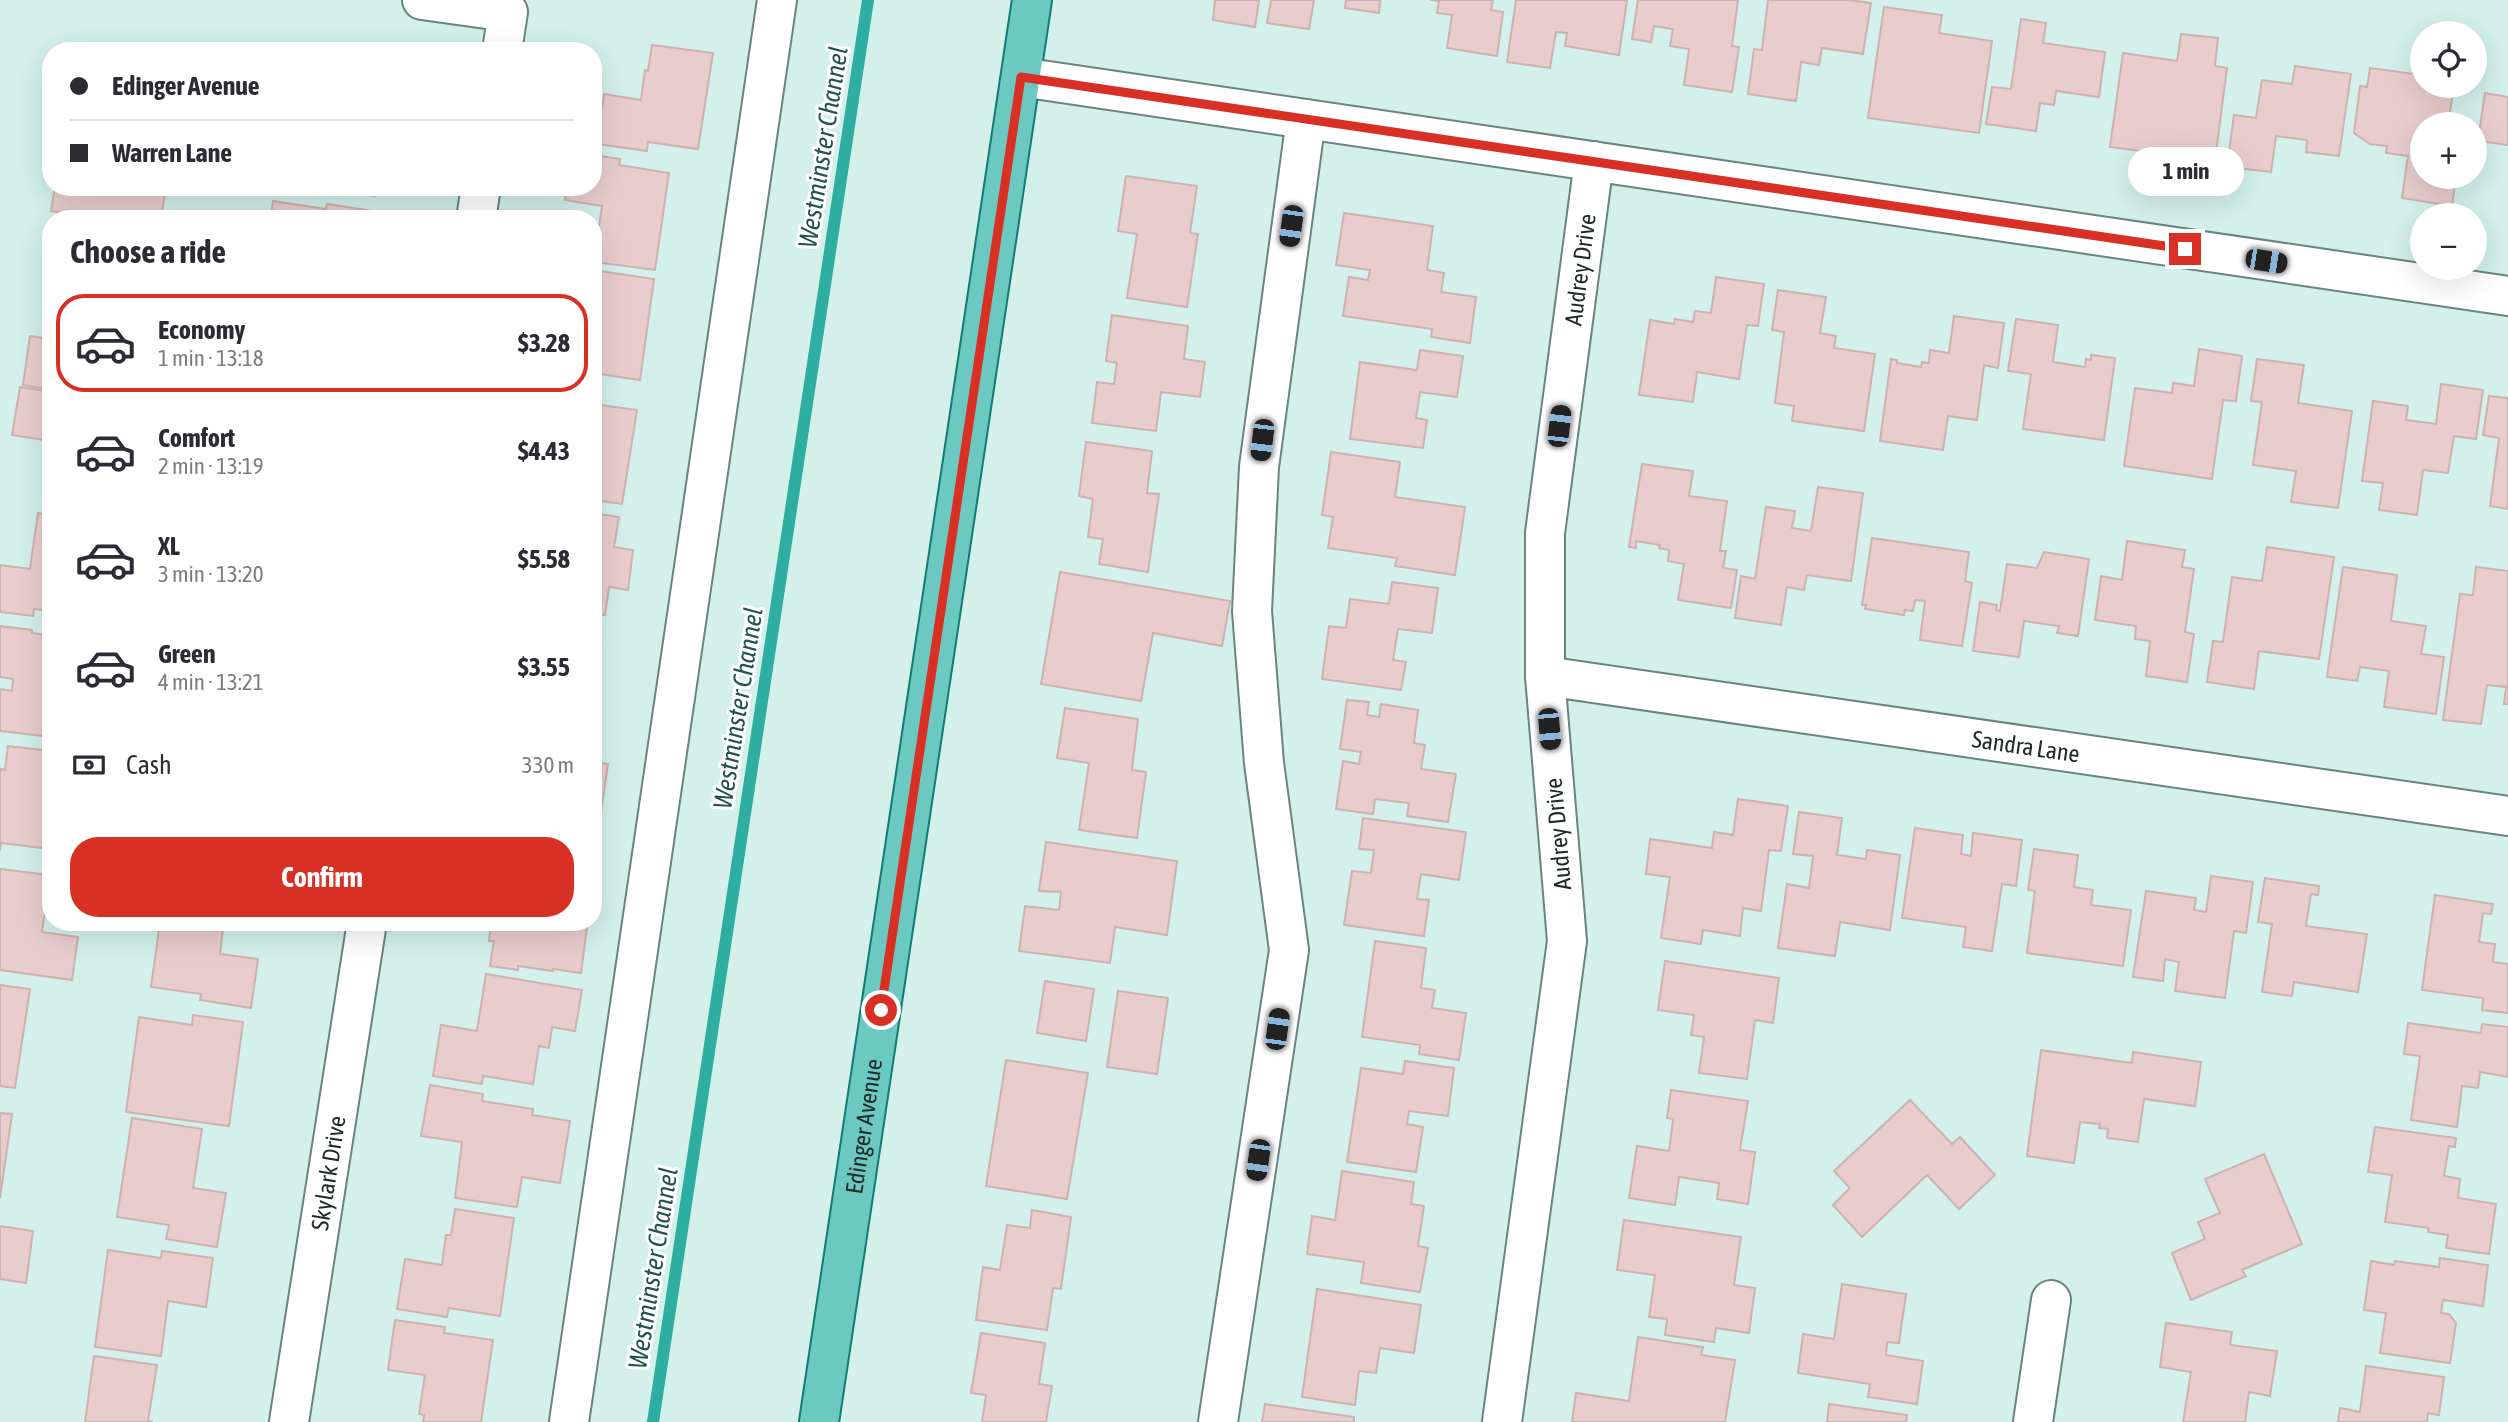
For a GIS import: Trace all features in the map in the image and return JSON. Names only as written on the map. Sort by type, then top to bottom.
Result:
[{"type":"main road","name":"Edinger Avenue","points":[[819,1422],[1032,0]]},
{"type":"street","points":[[422,0],[508,12],[503,42]]},
{"type":"street","points":[[569,1422],[777,0]]},
{"type":"street","points":[[1021,77],[2508,296]]},
{"type":"street","points":[[1219,1422],[1289,950],[1264,763],[1252,611],[1259,467],[1306,119]]},
{"type":"street","name":"Audrey Drive","points":[[1502,1422],[1567,941],[1545,676],[1545,533],[1594,161]]},
{"type":"street","name":"Sandra Lane","points":[[1545,676],[2508,816]]},
{"type":"street","name":"Skylark Drive","points":[[289,1422],[366,931]]},
{"type":"street","points":[[2033,1422],[2051,1300]]},
{"type":"building","points":[[1215,0],[1259,0],[1255,27],[1213,20]]},
{"type":"building","points":[[1271,0],[1314,0],[1309,29],[1267,23]]},
{"type":"building","points":[[1346,0],[1380,0],[1379,13],[1345,8]]},
{"type":"building","points":[[1430,0],[1493,0],[1491,10],[1503,12],[1497,56],[1447,48],[1452,15],[1437,13],[1439,1]]},
{"type":"building","points":[[1516,0],[1627,0],[1619,55],[1565,46],[1567,33],[1556,32],[1550,68],[1507,62]]},
{"type":"building","points":[[1638,0],[1738,0],[1732,46],[1739,47],[1732,92],[1684,85],[1689,49],[1670,46],[1673,29],[1654,26],[1651,42],[1632,39]]},
{"type":"building","points":[[1768,0],[1848,0],[1871,3],[1863,54],[1822,48],[1819,65],[1801,62],[1796,101],[1748,94],[1754,49],[1762,50]]},
{"type":"building","points":[[1884,7],[1942,15],[1939,33],[1992,41],[1979,133],[1868,118]]},
{"type":"building","points":[[2021,19],[2046,23],[2043,43],[2105,52],[2099,97],[2056,91],[2054,105],[2040,103],[2036,131],[1986,124],[1992,87],[2011,89]]},
{"type":"building","points":[[2181,34],[2218,38],[2215,66],[2227,68],[2215,161],[2110,147],[2123,53],[2177,61]]},
{"type":"building","points":[[652,45],[713,53],[698,149],[648,142],[647,151],[602,145],[604,94],[641,100],[645,70],[648,71]]},
{"type":"building","points":[[2295,66],[2351,74],[2339,156],[2306,152],[2307,140],[2276,136],[2271,172],[2227,167],[2234,115],[2256,118],[2262,80],[2292,84]]},
{"type":"building","points":[[2370,68],[2410,73],[2410,98],[2452,98],[2450,112],[2410,112],[2410,189],[2454,189],[2452,203],[2402,198],[2408,156],[2386,153],[2387,146],[2370,144],[2354,133],[2360,86],[2367,87]]},
{"type":"building","points":[[2487,93],[2508,97],[2508,145],[2487,142],[2487,112],[2482,112]]},
{"type":"building","points":[[602,156],[620,159],[619,165],[669,173],[655,270],[602,263],[602,206],[565,200],[565,196],[602,196]]},
{"type":"building","points":[[1126,176],[1197,186],[1190,233],[1198,234],[1187,307],[1127,298],[1137,234],[1118,231]]},
{"type":"building","points":[[54,196],[165,196],[162,210],[51,210]]},
{"type":"building","points":[[273,201],[326,209],[327,204],[366,210],[272,210]]},
{"type":"building","points":[[1344,213],[1433,226],[1427,270],[1444,273],[1441,292],[1476,297],[1470,343],[1431,337],[1432,329],[1343,316],[1349,277],[1368,280],[1370,270],[1336,265]]},
{"type":"building","points":[[602,271],[654,279],[640,380],[602,374]]},
{"type":"building","points":[[1716,277],[1764,284],[1758,326],[1747,325],[1739,379],[1697,372],[1693,402],[1639,395],[1650,320],[1674,324],[1675,319],[1693,322],[1695,311],[1711,313]]},
{"type":"building","points":[[1778,290],[1826,297],[1820,333],[1836,336],[1834,348],[1875,354],[1864,431],[1792,421],[1794,406],[1775,403],[1784,332],[1772,330]]},
{"type":"building","points":[[1112,315],[1188,326],[1184,359],[1205,362],[1200,397],[1161,392],[1156,431],[1092,423],[1097,382],[1114,384],[1117,363],[1106,361]]},
{"type":"building","points":[[1954,316],[2004,323],[1998,368],[1984,365],[1977,420],[1948,416],[1943,450],[1880,441],[1891,359],[1897,360],[1897,363],[1921,367],[1922,362],[1929,363],[1930,350],[1949,353]]},
{"type":"building","points":[[2016,319],[2058,325],[2053,362],[2085,367],[2086,359],[2091,360],[2091,355],[2115,358],[2104,440],[2023,429],[2031,374],[2008,371]]},
{"type":"building","points":[[30,336],[42,338],[42,388],[23,385]]},
{"type":"building","points":[[2199,349],[2242,356],[2236,401],[2223,400],[2212,479],[2124,466],[2135,388],[2172,393],[2173,383],[2194,386]]},
{"type":"building","points":[[1420,350],[1463,356],[1457,397],[1420,392],[1416,418],[1427,420],[1423,448],[1350,439],[1360,362],[1417,370]]},
{"type":"building","points":[[2257,359],[2304,365],[2298,403],[2352,411],[2338,508],[2291,502],[2296,471],[2253,465],[2262,402],[2251,401]]},
{"type":"building","points":[[2441,384],[2483,390],[2476,439],[2454,436],[2448,473],[2423,470],[2417,515],[2379,510],[2383,483],[2362,481],[2373,401],[2408,406],[2406,420],[2436,424]]},
{"type":"building","points":[[20,387],[42,391],[42,440],[12,435]]},
{"type":"building","points":[[2489,396],[2508,398],[2508,509],[2490,506],[2499,438],[2483,435]]},
{"type":"building","points":[[602,405],[637,410],[622,504],[602,501]]},
{"type":"building","points":[[1086,442],[1152,451],[1147,493],[1159,494],[1148,572],[1099,564],[1103,539],[1088,537],[1093,499],[1079,496]]},
{"type":"building","points":[[1331,452],[1400,462],[1395,497],[1465,507],[1455,575],[1395,566],[1397,558],[1328,548],[1333,517],[1322,515]]},
{"type":"building","points":[[1642,464],[1693,471],[1689,496],[1727,501],[1720,551],[1726,551],[1723,568],[1737,570],[1731,608],[1678,600],[1684,564],[1668,561],[1669,550],[1659,548],[1660,545],[1636,541],[1636,548],[1629,547]]},
{"type":"building","points":[[1818,487],[1863,493],[1851,581],[1807,575],[1804,590],[1787,587],[1781,625],[1735,618],[1741,576],[1755,579],[1766,507],[1795,511],[1792,528],[1811,531]]},
{"type":"building","points":[[38,513],[42,514],[42,610],[34,609],[33,616],[0,612],[0,565],[30,569]]},
{"type":"building","points":[[602,514],[619,517],[614,547],[633,550],[628,590],[609,587],[605,615],[602,615]]},
{"type":"building","points":[[1872,538],[1969,552],[1965,581],[1972,583],[1962,646],[1920,640],[1925,601],[1915,600],[1913,611],[1905,610],[1904,615],[1865,609],[1866,605],[1862,605]]},
{"type":"building","points":[[2127,541],[2185,550],[2182,567],[2194,569],[2185,632],[2194,634],[2187,682],[2146,676],[2150,641],[2135,639],[2136,626],[2095,620],[2101,576],[2122,580]]},
{"type":"building","points":[[2267,547],[2334,557],[2319,659],[2259,651],[2254,689],[2207,682],[2213,641],[2223,642],[2232,577],[2262,581]]},
{"type":"building","points":[[2044,552],[2089,559],[2078,636],[2057,633],[2059,626],[2024,621],[2019,657],[1973,651],[1980,602],[1997,605],[1996,610],[2000,611],[2007,564],[2037,568]]},
{"type":"building","points":[[2343,567],[2397,575],[2391,621],[2426,626],[2421,654],[2444,657],[2436,714],[2384,707],[2389,671],[2360,667],[2357,681],[2327,677]]},
{"type":"building","points":[[2476,567],[2508,571],[2508,704],[2504,704],[2506,687],[2487,685],[2481,724],[2443,720],[2460,594],[2473,595]]},
{"type":"building","points":[[1060,572],[1230,601],[1222,646],[1153,633],[1141,701],[1041,684]]},
{"type":"building","points":[[1392,582],[1438,588],[1432,633],[1398,629],[1393,660],[1406,662],[1401,690],[1322,679],[1329,626],[1346,628],[1350,599],[1389,604]]},
{"type":"building","points":[[0,626],[32,630],[32,633],[42,635],[42,736],[0,731],[0,689],[12,691],[13,679],[0,677]]},
{"type":"building","points":[[1347,700],[1369,702],[1367,715],[1379,717],[1381,704],[1418,710],[1414,743],[1425,745],[1421,769],[1456,774],[1448,822],[1407,816],[1409,803],[1375,799],[1373,814],[1336,809],[1343,761],[1359,764],[1361,752],[1340,749]]},
{"type":"building","points":[[1065,708],[1138,719],[1132,770],[1146,772],[1137,838],[1079,830],[1089,763],[1057,758]]},
{"type":"building","points":[[8,746],[42,750],[42,848],[1,843],[0,851],[0,774],[1,769],[5,770]]},
{"type":"building","points":[[602,763],[608,764],[602,805]]},
{"type":"building","points":[[1738,799],[1788,806],[1781,851],[1769,850],[1761,911],[1743,908],[1740,936],[1703,930],[1701,944],[1661,938],[1670,877],[1646,874],[1650,839],[1712,848],[1714,832],[1733,835]]},
{"type":"building","points":[[1799,812],[1842,818],[1837,855],[1866,859],[1867,850],[1900,855],[1890,930],[1840,922],[1835,956],[1778,948],[1787,884],[1809,888],[1813,856],[1793,854]]},
{"type":"building","points":[[1363,818],[1466,832],[1459,880],[1421,874],[1417,899],[1429,900],[1424,936],[1344,925],[1352,871],[1371,873],[1374,850],[1359,849]]},
{"type":"building","points":[[1915,828],[1963,835],[1961,854],[1971,856],[1973,833],[2022,840],[2016,886],[2002,884],[1992,951],[1963,947],[1966,927],[1902,918]]},
{"type":"building","points":[[1046,842],[1177,861],[1167,935],[1115,927],[1110,963],[1019,951],[1025,906],[1059,910],[1061,892],[1039,891]]},
{"type":"building","points":[[2034,849],[2078,855],[2074,887],[2093,890],[2091,905],[2131,910],[2123,966],[2027,953],[2035,891],[2028,890]]},
{"type":"building","points":[[0,869],[42,874],[42,932],[78,937],[72,980],[0,970]]},
{"type":"building","points":[[2211,876],[2253,882],[2246,933],[2234,931],[2225,998],[2175,991],[2179,962],[2165,959],[2163,981],[2133,977],[2146,891],[2196,898],[2194,910],[2206,912]]},
{"type":"building","points":[[2265,878],[2319,886],[2318,895],[2311,894],[2306,926],[2367,934],[2358,992],[2294,982],[2292,996],[2262,992],[2272,924],[2258,922]]},
{"type":"building","points":[[2435,895],[2493,904],[2491,914],[2483,913],[2479,942],[2495,944],[2493,962],[2508,964],[2508,1013],[2482,1010],[2483,998],[2422,990]]},
{"type":"building","points":[[159,931],[223,931],[220,954],[258,959],[251,1008],[200,1000],[201,994],[151,987]]},
{"type":"building","points":[[490,931],[586,931],[581,973],[518,966],[518,970],[490,966],[494,941],[489,941]]},
{"type":"building","points":[[1375,941],[1426,948],[1421,988],[1435,990],[1432,1008],[1466,1013],[1459,1060],[1419,1054],[1420,1045],[1362,1037]]},
{"type":"building","points":[[1665,961],[1779,978],[1773,1023],[1755,1020],[1747,1079],[1699,1073],[1704,1037],[1691,1035],[1694,1015],[1658,1010]]},
{"type":"building","points":[[486,974],[582,990],[575,1031],[552,1027],[549,1048],[539,1046],[533,1084],[483,1076],[482,1084],[433,1076],[441,1025],[477,1031]]},
{"type":"building","points":[[1045,981],[1094,989],[1086,1041],[1037,1033]]},
{"type":"building","points":[[0,985],[30,989],[15,1088],[0,1086]]},
{"type":"building","points":[[1118,991],[1168,998],[1157,1074],[1107,1067]]},
{"type":"building","points":[[193,1015],[243,1022],[229,1126],[126,1112],[139,1017],[192,1025]]},
{"type":"building","points":[[2408,1023],[2481,1033],[2482,1024],[2508,1027],[2508,1077],[2480,1072],[2478,1088],[2462,1086],[2457,1127],[2411,1120],[2420,1056],[2404,1054]]},
{"type":"building","points":[[2041,1050],[2132,1063],[2133,1052],[2201,1062],[2195,1106],[2144,1099],[2138,1142],[2107,1138],[2108,1129],[2099,1128],[2100,1124],[2080,1122],[2074,1163],[2027,1156]]},
{"type":"building","points":[[1006,1060],[1088,1073],[1067,1199],[986,1186]]},
{"type":"building","points":[[1405,1061],[1454,1068],[1448,1116],[1409,1111],[1407,1124],[1423,1127],[1416,1172],[1347,1162],[1361,1068],[1403,1074]]},
{"type":"building","points":[[430,1085],[483,1094],[482,1101],[533,1109],[532,1115],[570,1121],[560,1183],[522,1177],[517,1207],[455,1198],[462,1142],[421,1136]]},
{"type":"building","points":[[1671,1090],[1748,1101],[1740,1150],[1755,1152],[1748,1204],[1717,1199],[1719,1183],[1679,1177],[1675,1205],[1629,1198],[1637,1146],[1669,1151],[1673,1119],[1667,1118]]},
{"type":"building","points":[[1910,1100],[1952,1144],[1960,1137],[1995,1175],[1959,1209],[1927,1175],[1862,1237],[1833,1205],[1850,1188],[1834,1171]]},
{"type":"building","points":[[0,1113],[12,1114],[0,1198]]},
{"type":"building","points":[[132,1118],[202,1129],[193,1188],[226,1193],[217,1247],[166,1239],[169,1225],[117,1217]]},
{"type":"building","points":[[2375,1127],[2456,1138],[2455,1147],[2449,1146],[2444,1176],[2460,1179],[2458,1198],[2496,1204],[2489,1254],[2446,1248],[2448,1235],[2428,1232],[2429,1228],[2385,1222],[2392,1175],[2368,1172]]},
{"type":"building","points":[[2264,1154],[2302,1244],[2242,1270],[2246,1276],[2191,1300],[2172,1253],[2205,1239],[2198,1222],[2220,1213],[2205,1179]]},
{"type":"building","points":[[1342,1171],[1414,1182],[1411,1204],[1424,1206],[1418,1246],[1428,1248],[1420,1292],[1361,1283],[1364,1262],[1307,1254],[1312,1216],[1335,1220]]},
{"type":"building","points":[[455,1209],[514,1218],[500,1316],[449,1308],[447,1317],[397,1309],[405,1259],[442,1265],[446,1235],[451,1235]]},
{"type":"building","points":[[1032,1210],[1071,1217],[1061,1289],[1053,1288],[1047,1330],[976,1320],[983,1267],[1000,1270],[1007,1225],[1030,1228]]},
{"type":"building","points":[[1624,1220],[1741,1237],[1734,1285],[1755,1288],[1749,1333],[1716,1328],[1714,1342],[1665,1335],[1667,1319],[1649,1317],[1655,1275],[1617,1270]]},
{"type":"building","points":[[0,1226],[33,1231],[26,1283],[0,1279]]},
{"type":"building","points":[[108,1250],[161,1258],[162,1251],[213,1258],[206,1307],[168,1301],[161,1356],[95,1347]]},
{"type":"building","points":[[2440,1258],[2488,1265],[2483,1306],[2443,1300],[2441,1313],[2449,1314],[2456,1323],[2450,1363],[2380,1353],[2386,1313],[2364,1310],[2371,1261],[2394,1265],[2395,1261],[2439,1267]]},
{"type":"building","points":[[1842,1284],[1906,1294],[1899,1343],[1887,1342],[1886,1355],[1923,1361],[1917,1404],[1868,1397],[1870,1384],[1798,1373],[1803,1334],[1834,1339]]},
{"type":"building","points":[[1317,1289],[1421,1305],[1414,1353],[1380,1348],[1376,1373],[1359,1371],[1355,1405],[1302,1397]]},
{"type":"building","points":[[395,1320],[445,1327],[444,1333],[493,1340],[481,1422],[423,1422],[424,1415],[419,1414],[425,1375],[388,1370]]},
{"type":"building","points":[[2166,1323],[2232,1332],[2230,1345],[2277,1351],[2270,1396],[2249,1392],[2245,1422],[2183,1422],[2191,1372],[2160,1367]]},
{"type":"building","points":[[981,1333],[1045,1343],[1039,1384],[1052,1386],[1046,1422],[982,1422],[986,1395],[971,1393]]},
{"type":"building","points":[[1638,1337],[1703,1347],[1701,1355],[1735,1360],[1725,1422],[1572,1422],[1576,1393],[1629,1401]]},
{"type":"building","points":[[94,1356],[157,1365],[148,1421],[153,1422],[85,1422]]},
{"type":"building","points":[[2366,1366],[2444,1377],[2439,1415],[2428,1413],[2427,1422],[2338,1422],[2340,1408],[2360,1412]]},
{"type":"building","points":[[1265,1404],[1354,1417],[1354,1422],[1262,1422]]},
{"type":"building","points":[[1829,1404],[1907,1415],[1906,1422],[1827,1422]]},
{"type":"waterway","name":"Westminster Channel","points":[[653,1422],[868,0]]},
{"type":"route","points":[[881,1010],[1021,77],[2185,249]]}]
